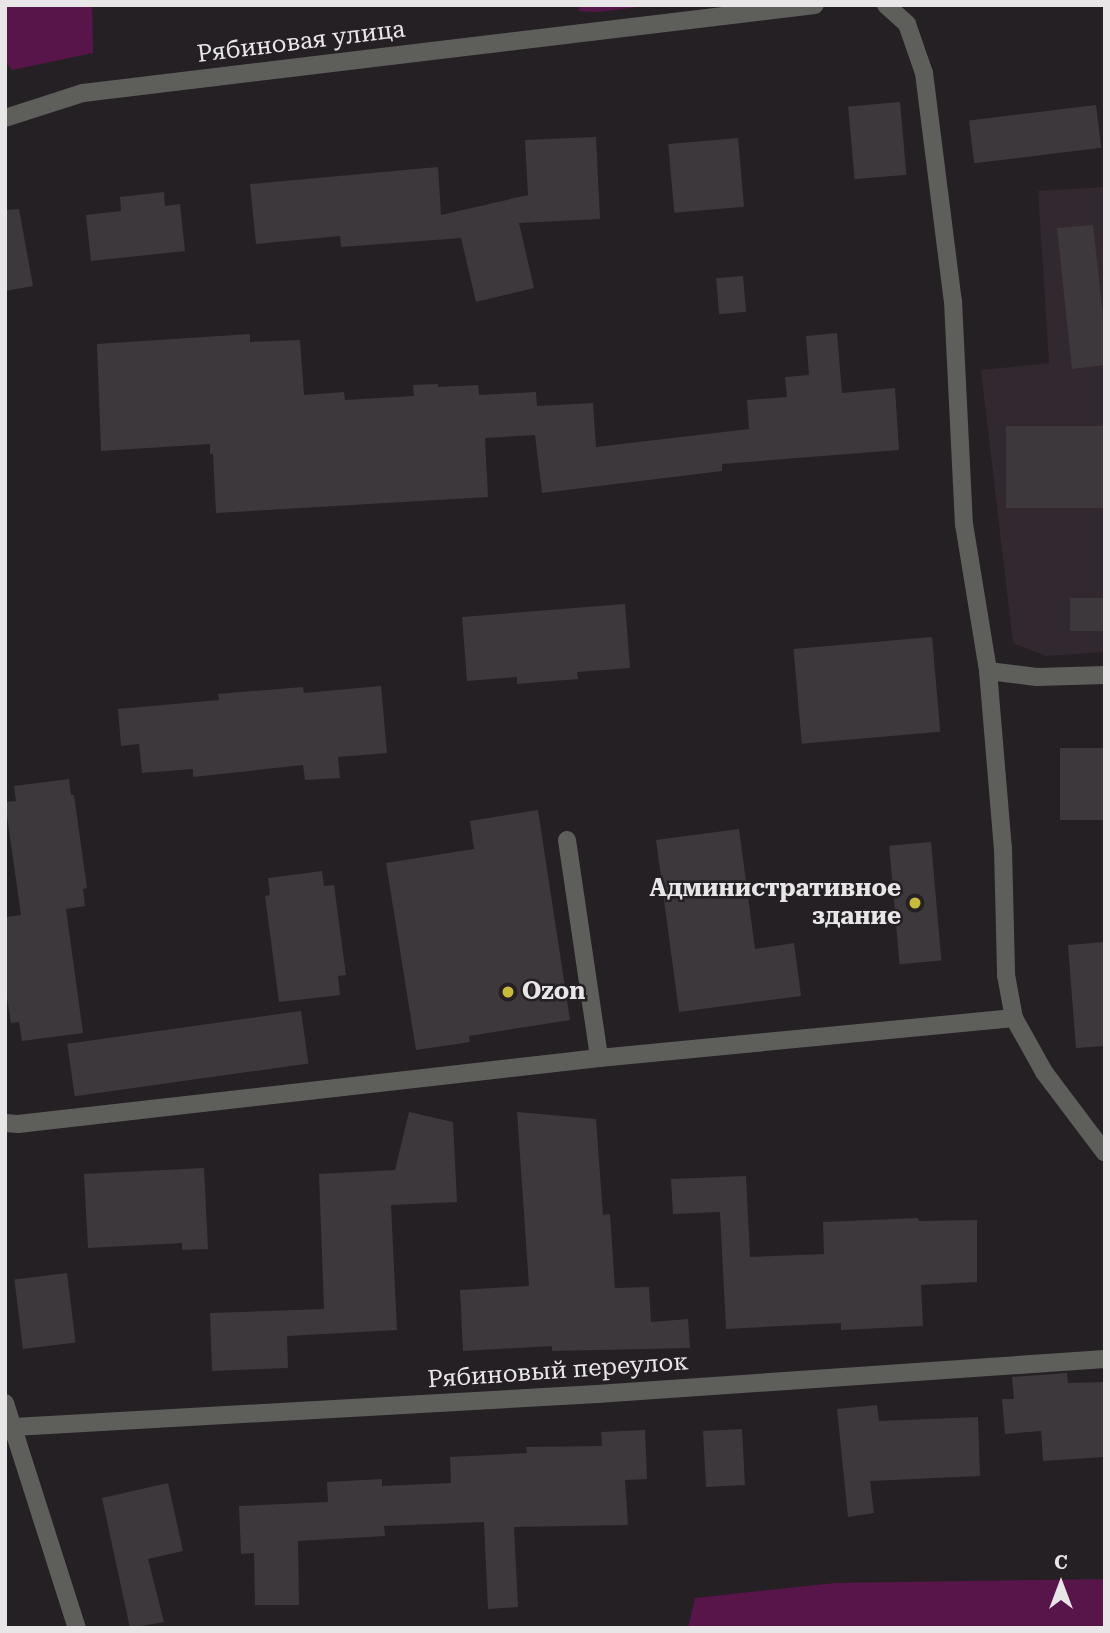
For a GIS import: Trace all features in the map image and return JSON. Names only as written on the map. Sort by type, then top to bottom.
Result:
[{"type":"street","name":"Рябиновая улица","points":[[5,118],[83,93],[815,5]]},
{"type":"street","points":[[886,5],[907,24],[924,73],[953,301],[964,524],[988,671],[1003,848],[1006,975],[1014,1018],[1044,1072],[1105,1153]]},
{"type":"street","points":[[988,671],[1037,677],[1105,675]]},
{"type":"street","points":[[567,840],[599,1058]]},
{"type":"street","points":[[5,1123],[18,1124],[346,1089],[599,1058],[1014,1018]]},
{"type":"street","name":"Рябиновый переулок","points":[[14,1427],[597,1394],[1105,1359]]},
{"type":"street","points":[[5,1403],[78,1628]]},
{"type":"shaded area","points":[[5,5],[92,5],[93,53],[12,70],[5,61]]},
{"type":"shaded area","points":[[579,5],[654,5],[598,12],[579,11]]},
{"type":"shaded area","points":[[1105,187],[1105,652],[1046,656],[1013,643],[981,370],[1049,363],[1038,191]]},
{"type":"shaded area","points":[[1105,1579],[1105,1628],[688,1628],[695,1598],[835,1583]]},
{"type":"building","points":[[900,102],[906,175],[855,179],[848,107]]},
{"type":"building","points":[[1096,105],[1101,148],[974,163],[969,121]]},
{"type":"building","points":[[596,137],[600,219],[519,223],[534,288],[476,302],[461,238],[341,247],[340,236],[256,244],[250,184],[438,167],[441,215],[528,195],[525,140]]},
{"type":"building","points":[[738,138],[744,207],[674,213],[668,144]]},
{"type":"building","points":[[164,192],[165,206],[180,204],[185,251],[91,261],[86,215],[121,211],[120,197]]},
{"type":"building","points":[[19,209],[33,286],[5,291],[5,210]]},
{"type":"building","points":[[1093,225],[1105,334],[1105,365],[1072,369],[1057,228]]},
{"type":"building","points":[[743,276],[746,312],[719,314],[716,278]]},
{"type":"building","points":[[837,333],[842,393],[895,388],[899,450],[722,464],[722,471],[542,493],[535,435],[485,438],[488,497],[216,513],[213,454],[210,454],[210,444],[101,451],[97,344],[250,334],[250,342],[300,340],[304,395],[344,392],[345,400],[414,396],[413,385],[438,384],[438,387],[478,385],[479,395],[536,392],[537,406],[593,403],[596,447],[749,429],[747,400],[787,397],[785,377],[809,375],[806,336]]},
{"type":"building","points":[[1006,426],[1105,426],[1105,508],[1006,508]]},
{"type":"building","points":[[1070,598],[1105,598],[1105,631],[1070,631]]},
{"type":"building","points":[[625,604],[630,668],[577,672],[578,679],[517,684],[517,677],[467,681],[462,617]]},
{"type":"building","points":[[932,637],[940,732],[802,744],[794,649]]},
{"type":"building","points":[[381,686],[387,753],[338,757],[340,778],[305,780],[303,765],[193,777],[193,769],[142,773],[139,744],[121,746],[118,709],[219,700],[218,694],[303,687],[304,693]]},
{"type":"building","points":[[1060,748],[1105,748],[1105,820],[1060,820]]},
{"type":"building","points":[[69,779],[71,795],[74,795],[87,888],[83,889],[85,906],[66,909],[83,1033],[22,1041],[19,1022],[11,1023],[5,985],[7,917],[21,915],[5,802],[16,801],[14,786]]},
{"type":"building","points":[[538,810],[570,1020],[469,1036],[470,1042],[416,1050],[386,863],[474,849],[470,821]]},
{"type":"building","points":[[739,829],[755,949],[794,943],[801,996],[679,1012],[656,840]]},
{"type":"building","name":"Административное здание","points":[[931,842],[941,961],[900,964],[889,846]]},
{"type":"building","points":[[322,871],[324,886],[334,885],[346,975],[338,976],[340,995],[279,1002],[265,896],[270,895],[268,878]]},
{"type":"building","points":[[1105,942],[1105,1046],[1076,1048],[1068,945]]},
{"type":"building","points":[[301,1011],[308,1063],[75,1096],[67,1044]]},
{"type":"building","points":[[409,1112],[453,1122],[457,1202],[391,1205],[397,1330],[287,1336],[288,1368],[212,1371],[210,1313],[324,1309],[319,1174],[395,1170]]},
{"type":"building","points":[[517,1112],[596,1119],[603,1215],[610,1214],[615,1288],[649,1287],[651,1322],[688,1319],[690,1348],[552,1351],[552,1346],[463,1351],[460,1290],[529,1286]]},
{"type":"building","points":[[204,1168],[208,1249],[182,1250],[182,1243],[88,1248],[84,1174]]},
{"type":"building","points":[[746,1176],[750,1257],[824,1254],[823,1222],[918,1218],[919,1221],[977,1220],[977,1282],[921,1285],[923,1326],[841,1330],[841,1323],[726,1329],[720,1212],[673,1214],[671,1179]]},
{"type":"building","points":[[67,1273],[76,1342],[23,1349],[14,1279]]},
{"type":"building","points":[[1067,1373],[1068,1383],[1105,1382],[1105,1457],[1043,1461],[1041,1431],[1005,1434],[1002,1399],[1014,1399],[1012,1377]]},
{"type":"building","points":[[877,1405],[879,1421],[978,1417],[980,1476],[870,1481],[874,1513],[848,1517],[837,1409]]},
{"type":"building","points":[[742,1429],[745,1485],[706,1487],[703,1431]]},
{"type":"building","points":[[645,1430],[647,1479],[625,1480],[628,1525],[514,1527],[518,1607],[488,1609],[484,1522],[384,1526],[385,1536],[298,1541],[299,1605],[255,1605],[254,1553],[241,1554],[239,1506],[328,1502],[327,1482],[382,1479],[382,1486],[451,1483],[450,1457],[527,1453],[526,1447],[602,1446],[601,1432]]},
{"type":"building","points":[[168,1483],[183,1551],[148,1559],[164,1622],[130,1628],[102,1498]]},
{"type":"place","name":"Административное здание","points":[[915,903]]},
{"type":"place","name":"Ozon","points":[[508,992]]}]
